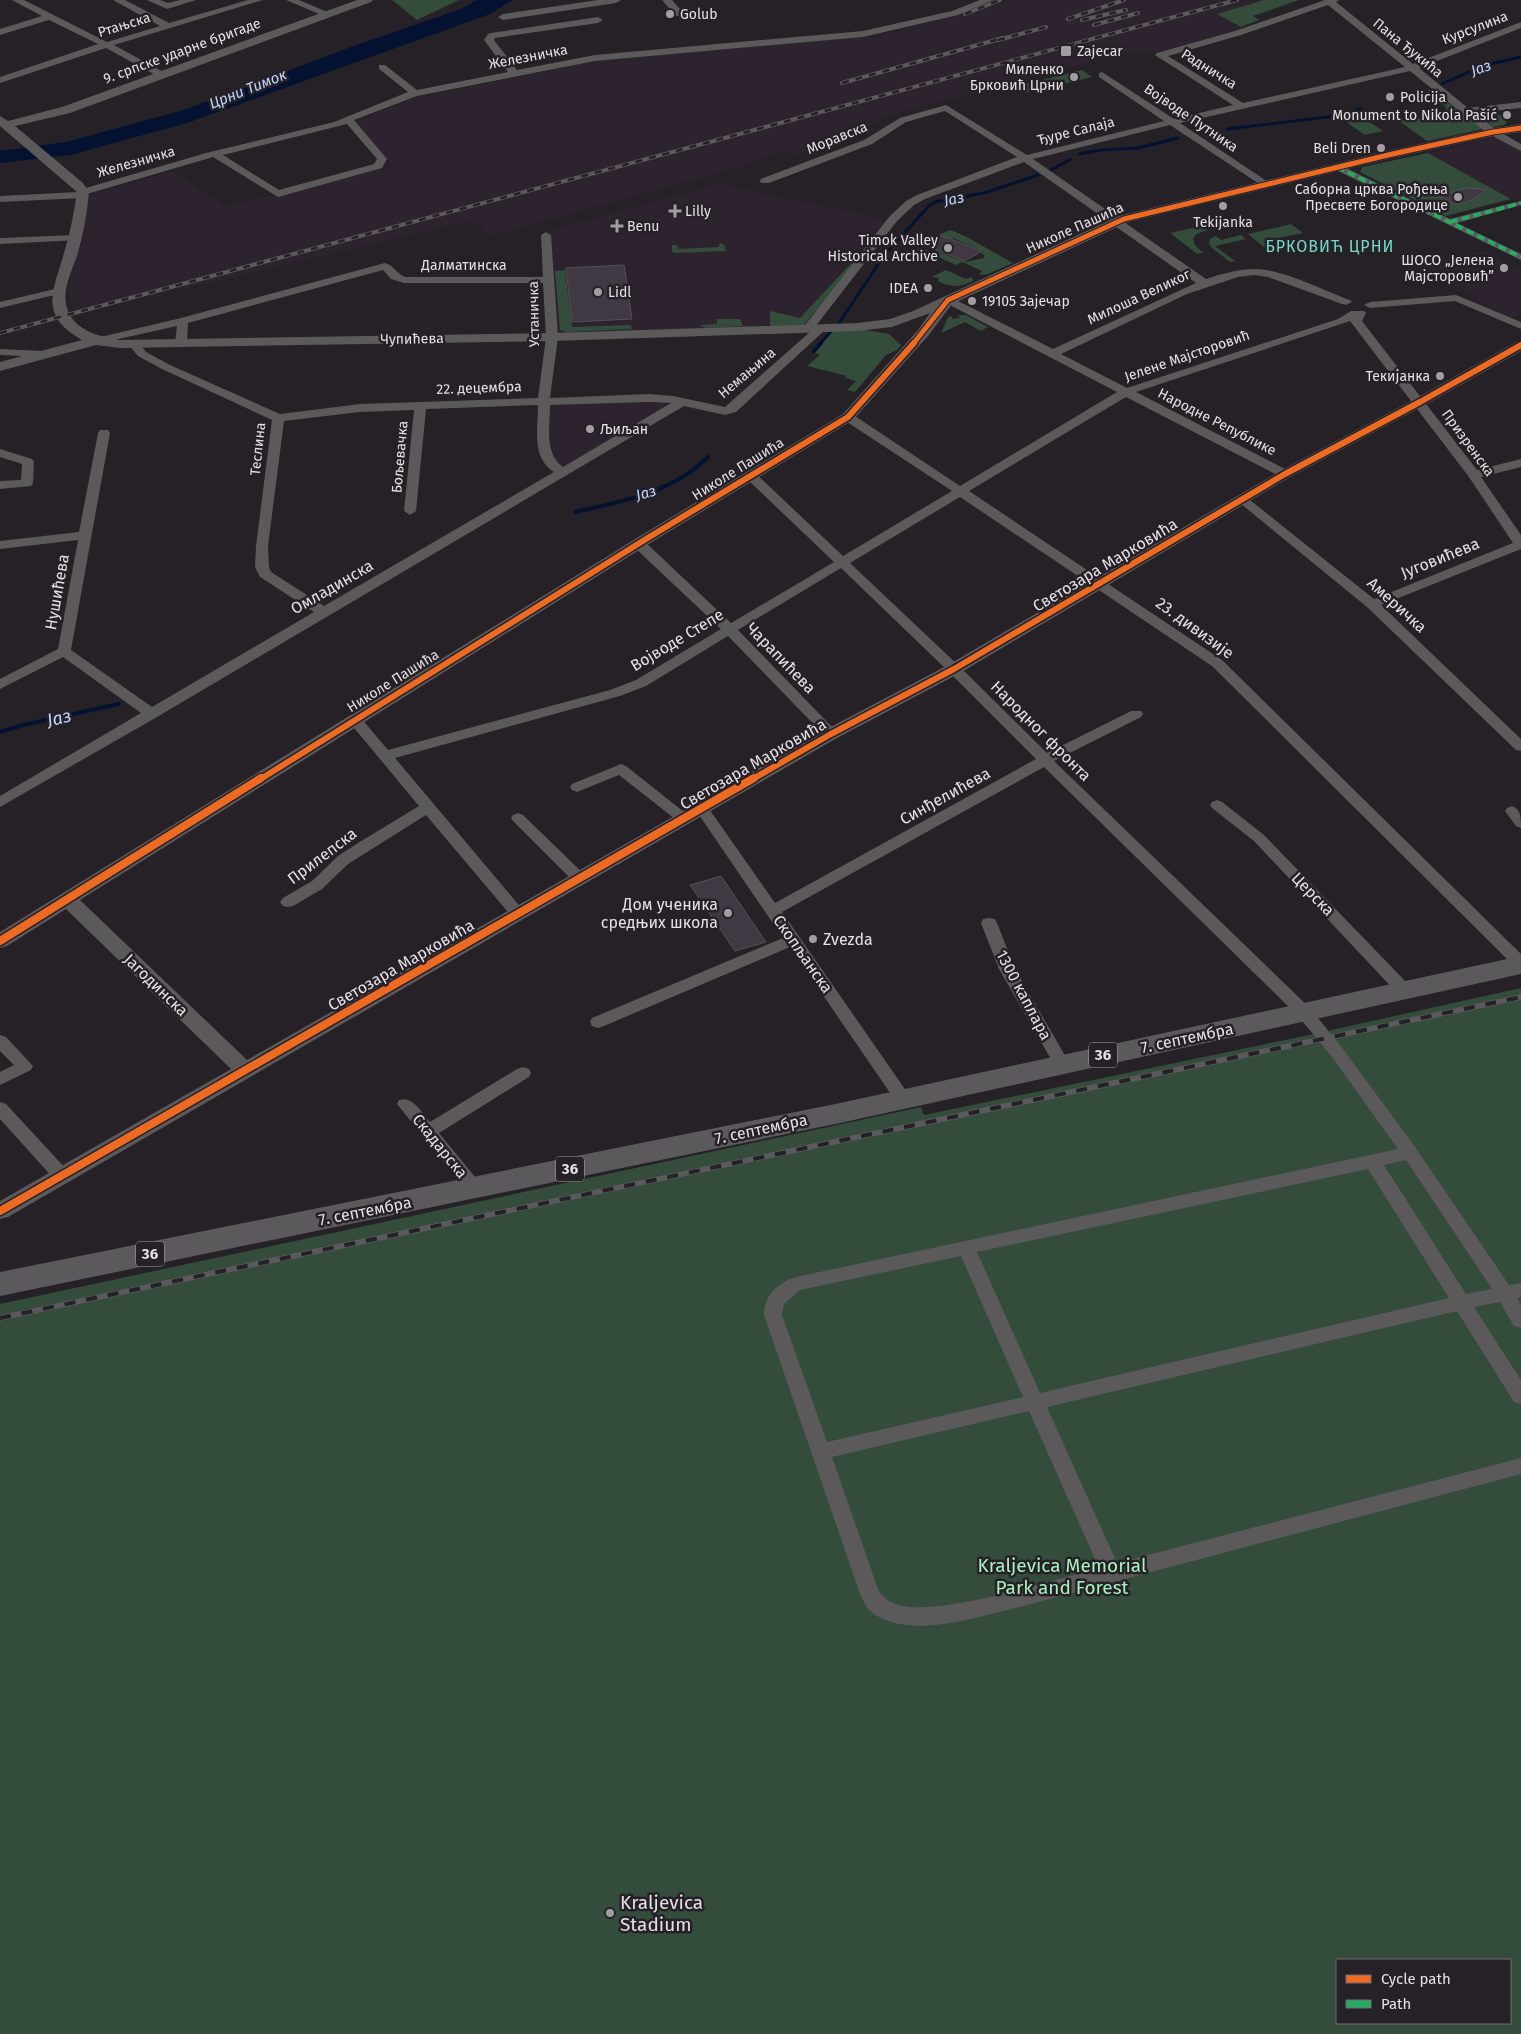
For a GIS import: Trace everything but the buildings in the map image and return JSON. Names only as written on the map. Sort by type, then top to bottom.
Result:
[{"type":"main road","name":"7. септембра","points":[[0,1284],[903,1099],[1521,964]]},
{"type":"street","points":[[17,0],[106,44],[162,75]]},
{"type":"street","points":[[118,0],[166,26]]},
{"type":"street","points":[[152,0],[167,6],[191,0]]},
{"type":"street","name":"Ртањска","points":[[0,80],[106,44],[258,0]]},
{"type":"street","points":[[291,0],[327,14]]},
{"type":"street","name":"9. српске ударне бригаде","points":[[7,126],[66,110],[367,0]]},
{"type":"street","points":[[503,17],[616,0]]},
{"type":"street","points":[[667,0],[680,14]]},
{"type":"street","points":[[965,0],[976,5]]},
{"type":"street","name":"Железничка","points":[[0,199],[83,194],[215,154],[337,124],[414,93],[595,58],[863,34],[955,13],[988,0]]},
{"type":"street","name":"Радничка","points":[[1243,107],[1160,55],[1238,33],[1332,1]]},
{"type":"street","name":"Пана Ђукића","points":[[1332,1],[1411,68],[1493,132]]},
{"type":"street","points":[[0,32],[51,16]]},
{"type":"street","points":[[514,74],[489,40],[490,37],[598,20]]},
{"type":"street","name":"Курсулина","points":[[1411,68],[1521,25]]},
{"type":"street","points":[[382,67],[414,93]]},
{"type":"street","name":"Ђуре Салаја","points":[[824,328],[893,220],[910,203],[954,183],[1025,158],[1172,122],[1411,68]]},
{"type":"street","name":"Војводе Путника","points":[[1102,75],[1264,184]]},
{"type":"street","points":[[1466,111],[1521,105]]},
{"type":"street","points":[[946,108],[1025,158],[1114,222],[1204,283]]},
{"type":"street","name":"Моравска","points":[[766,181],[868,142],[903,120],[946,108]]},
{"type":"street","points":[[215,154],[278,194],[378,166],[382,160],[348,119]]},
{"type":"street","points":[[7,126],[59,170],[83,194],[75,238],[59,291],[60,312],[67,322],[80,334],[96,342],[183,321],[385,266]]},
{"type":"street","name":"Николе Пашића","points":[[0,941],[639,544],[848,417],[923,333],[948,300],[1114,222],[1337,167],[1493,132],[1521,128]]},
{"type":"street","points":[[1493,132],[1521,148]]},
{"type":"street","points":[[1337,167],[1423,207],[1521,257]]},
{"type":"street","points":[[1450,222],[1521,204]]},
{"type":"street","name":"Устаничка","points":[[546,235],[552,337],[544,400],[545,456],[549,463],[564,473]]},
{"type":"street","points":[[0,241],[75,238]]},
{"type":"street","name":"Далматинска","points":[[385,266],[395,277],[404,280],[549,280]]},
{"type":"street","name":"Милоша Великог","points":[[1052,354],[1204,283],[1241,274],[1266,273],[1359,302]]},
{"type":"street","points":[[0,304],[59,291]]},
{"type":"street","points":[[1359,302],[1370,311],[1358,313],[1344,306],[1359,302],[1456,298],[1521,326]]},
{"type":"street","points":[[912,345],[899,327],[948,300]]},
{"type":"street","name":"Народне Републике","points":[[948,300],[1285,474]]},
{"type":"street","name":"Јелене Мајсторовић","points":[[960,491],[1125,392],[1342,321],[1358,313]]},
{"type":"street","name":"Призренска","points":[[1358,313],[1356,321],[1420,402],[1474,475],[1521,544]]},
{"type":"street","points":[[181,343],[183,321]]},
{"type":"street","name":"Чупићева","points":[[0,367],[43,354],[96,342],[134,344],[552,337],[858,327],[899,327],[923,333]]},
{"type":"street","name":"Немањина","points":[[682,402],[722,411],[732,409],[824,328]]},
{"type":"street","name":"Теслина","points":[[134,344],[142,354],[166,367],[278,418],[262,546],[262,567],[270,579],[324,612]]},
{"type":"street","name":"Светозара Марковића","points":[[0,1211],[831,734],[954,669],[1101,584],[1241,499],[1420,402],[1521,344]]},
{"type":"street","points":[[0,352],[43,354]]},
{"type":"street","name":"22. децембра","points":[[278,418],[360,408],[544,400],[649,398],[682,402]]},
{"type":"street","name":"Омладинска","points":[[0,802],[564,473],[682,402]]},
{"type":"street","name":"Бољевачка","points":[[410,511],[420,406]]},
{"type":"street","name":"23. дивизије","points":[[848,417],[1210,657],[1521,964]]},
{"type":"street","name":"Нушићева","points":[[104,433],[64,651],[152,714]]},
{"type":"street","points":[[0,453],[28,462],[26,483],[0,485]]},
{"type":"street","points":[[1474,475],[1521,463]]},
{"type":"street","name":"Народног фронта","points":[[751,476],[844,562],[1044,760],[1304,1012],[1327,1038],[1513,1292],[1521,1322]]},
{"type":"street","name":"Војводе Степе","points":[[385,756],[627,689],[641,683],[960,491]]},
{"type":"street","name":"Америчка","points":[[1241,499],[1372,604],[1521,746]]},
{"type":"street","points":[[0,545],[85,535]]},
{"type":"street","name":"Чарапићева","points":[[639,544],[728,629],[831,734]]},
{"type":"street","name":"Југовићева","points":[[1372,604],[1521,544]]},
{"type":"street","points":[[0,685],[64,651]]},
{"type":"street","name":"Синђелићева","points":[[772,911],[1044,760],[1136,714]]},
{"type":"street","points":[[355,720],[518,914]]},
{"type":"street","points":[[577,787],[621,769],[684,819]]},
{"type":"street","name":"Церска","points":[[1217,805],[1259,838],[1404,990]]},
{"type":"street","name":"Прилепска","points":[[288,902],[318,885],[343,860],[363,846],[428,807]]},
{"type":"street","name":"Скопљанска","points":[[702,809],[903,1099]]},
{"type":"street","points":[[1512,811],[1521,823]]},
{"type":"street","points":[[518,818],[580,879]]},
{"type":"street","name":"Јагодинска","points":[[67,899],[245,1070]]},
{"type":"street","name":"1300 каплара","points":[[989,923],[1007,969],[1062,1064]]},
{"type":"street","points":[[598,1022],[793,940]]},
{"type":"street","points":[[0,1041],[24,1066],[0,1079]]},
{"type":"street","points":[[428,1132],[524,1073]]},
{"type":"street","name":"Скадарска","points":[[405,1104],[475,1188]]},
{"type":"street","points":[[0,1108],[62,1175]]},
{"type":"street","points":[[1410,1153],[796,1284],[778,1297],[773,1305],[773,1315],[869,1591],[877,1604],[890,1612],[906,1617],[925,1618],[1008,1601],[1521,1466]]},
{"type":"street","points":[[1372,1161],[1521,1396]]},
{"type":"street","points":[[967,1249],[1111,1573]]},
{"type":"street","points":[[820,1452],[1463,1302],[1513,1292]]},
{"type":"shaded area","points":[[1008,0],[1264,0],[1218,14],[1245,29],[1158,54],[1130,52],[891,115],[829,147],[794,156],[786,151],[755,159],[747,165],[490,236],[472,221],[76,314],[69,303],[68,290],[89,195],[172,171],[225,207],[372,166],[384,170],[393,167],[356,122],[408,100],[594,61],[870,36],[873,38]]},
{"type":"shaded area","points":[[1497,137],[1521,151],[1521,201],[1515,198],[1511,199],[1428,153]]},
{"type":"shaded area","points":[[719,184],[867,215],[885,223],[804,326],[552,334],[548,231]]},
{"type":"shaded area","points":[[1484,251],[1521,269],[1521,313],[1513,317],[1474,302],[1479,298],[1425,266],[1456,256]]},
{"type":"shaded area","name":"Љиљан","points":[[660,402],[669,405],[565,468],[554,461],[550,452],[550,405]]},
{"type":"green space","points":[[392,0],[459,0],[417,20]]},
{"type":"green space","points":[[1264,0],[1299,0],[1253,16],[1259,20],[1241,27],[1217,14]]},
{"type":"green space","points":[[1082,70],[1092,77],[1025,93],[1014,87]]},
{"type":"green space","points":[[1427,90],[1432,90],[1483,129],[1427,141],[1395,118],[1405,121],[1449,113],[1445,109],[1447,108]]},
{"type":"green space","points":[[1496,112],[1507,122],[1504,125],[1493,127],[1479,116]]},
{"type":"green space","points":[[1364,118],[1383,131],[1365,135],[1346,122]]},
{"type":"green space","points":[[1428,153],[1511,199],[1446,216],[1360,172],[1362,167]]},
{"type":"green space","points":[[1291,224],[1303,233],[1279,238],[1265,248],[1248,234]]},
{"type":"green space","points":[[1202,226],[1208,230],[1196,234],[1193,239],[1195,245],[1203,253],[1197,254],[1170,233]]},
{"type":"green space","points":[[950,230],[965,236],[1013,263],[988,274],[979,275],[982,271],[962,262],[956,265],[916,247],[930,251],[933,250],[966,262],[984,258],[984,255],[981,253],[983,251],[953,238],[950,240],[938,235]]},
{"type":"green space","points":[[1241,235],[1246,239],[1215,246],[1235,261],[1230,262],[1212,248],[1209,243],[1210,239],[1216,236],[1221,240]]},
{"type":"green space","points":[[721,243],[725,246],[726,251],[672,252],[672,245],[677,245],[678,249],[719,247]]},
{"type":"green space","points":[[855,259],[859,259],[803,326],[770,326],[770,311],[800,318]]},
{"type":"green space","points":[[565,270],[572,327],[631,325],[632,329],[566,332],[560,330],[555,271]]},
{"type":"green space","points":[[946,270],[966,279],[972,277],[973,281],[964,285],[951,286],[938,281],[939,278],[931,277]]},
{"type":"green space","points":[[958,315],[966,315],[988,327],[981,331],[965,322],[941,333],[948,317],[951,316],[953,319],[960,318]]},
{"type":"green space","points":[[717,319],[740,319],[743,326],[706,328],[699,325],[717,324]]},
{"type":"green space","points":[[865,330],[889,334],[901,345],[897,350],[886,355],[855,392],[847,390],[856,381],[845,378],[847,376],[807,366],[820,355],[815,353],[830,331]]},
{"type":"green space","name":"Kraljevica Memorial Park and Forest","points":[[1521,988],[1521,2034],[0,2034],[0,1304],[921,1107],[924,1115],[1309,1035]]},
{"type":"water","name":"Црни Тимок","points":[[477,0],[513,0],[490,14],[187,123],[70,155],[0,163],[0,151],[66,142],[187,109],[348,48],[461,9]]},
{"type":"waterway","name":"Јаз","points":[[1442,84],[1482,66],[1521,57]]},
{"type":"waterway","name":"Јаз","points":[[1227,129],[1328,117],[1361,109]]},
{"type":"waterway","name":"Јаз","points":[[1079,154],[1101,150],[1138,148],[1178,138]]},
{"type":"waterway","name":"Јаз","points":[[1051,170],[1071,159]]},
{"type":"waterway","name":"Јаз","points":[[837,326],[885,254],[928,207],[935,202],[984,193],[1038,175]]},
{"type":"waterway","name":"Јаз","points":[[820,344],[833,329]]},
{"type":"waterway","name":"Јаз","points":[[814,351],[821,343]]},
{"type":"waterway","name":"Јаз","points":[[575,512],[629,499],[663,487],[679,479],[708,457]]},
{"type":"waterway","name":"Јаз","points":[[0,732],[23,725],[119,704]]},
{"type":"railway","points":[[965,14],[1000,0]]},
{"type":"railway","points":[[1068,19],[1124,0]]},
{"type":"railway","points":[[0,333],[1237,0]]},
{"type":"railway","points":[[1082,20],[1126,10]]},
{"type":"railway","points":[[1094,25],[1138,13]]},
{"type":"railway","points":[[998,40],[1046,27]]},
{"type":"railway","points":[[842,83],[1003,38]]},
{"type":"railway","points":[[0,1318],[1521,997]]},
{"type":"marked path","points":[[1337,167],[1521,257]]},
{"type":"marked path","points":[[1450,222],[1521,203]]},
{"type":"cycle path","points":[[0,941],[646,539],[848,417],[923,333],[948,300],[1124,219],[1388,155],[1493,132],[1521,128]]},
{"type":"cycle path","points":[[0,1211],[831,734],[954,669],[1285,474],[1420,402],[1521,345]]},
{"type":"place","name":"Golub","points":[[670,14]]},
{"type":"place","name":"Zajecar","points":[[1066,51]]},
{"type":"place","name":"Миленко Брковић Црни","points":[[1074,77]]},
{"type":"place","name":"Policija","points":[[1390,97]]},
{"type":"place","name":"Monument to Nikola Pašić","points":[[1507,115]]},
{"type":"place","name":"Beli Dren","points":[[1381,148]]},
{"type":"place","name":"Саборна црква Рођења Пресвете Богородице","points":[[1458,197]]},
{"type":"place","name":"Tekijanka","points":[[1223,206]]},
{"type":"place","name":"Lilly","points":[[675,211]]},
{"type":"place","name":"Benu","points":[[617,226]]},
{"type":"place","name":"Timok Valley Historical Archive","points":[[948,248]]},
{"type":"place","name":"ШОСО „Јелена Мајсторовић”","points":[[1504,268]]},
{"type":"place","name":"IDEA","points":[[928,288]]},
{"type":"place","name":"Lidl","points":[[598,292]]},
{"type":"place","name":"19105 Зајечар","points":[[972,301]]},
{"type":"place","name":"Текијанка","points":[[1440,376]]},
{"type":"place","name":"Љиљан","points":[[590,429]]},
{"type":"place","name":"Дом ученика средњих школа","points":[[728,913]]},
{"type":"place","name":"Zvezda","points":[[813,939]]},
{"type":"place","name":"Kraljevica Stadium","points":[[610,1913]]},
{"type":"district","name":"БРКОВИЋ ЦРНИ","points":[[1330,246]]}]
